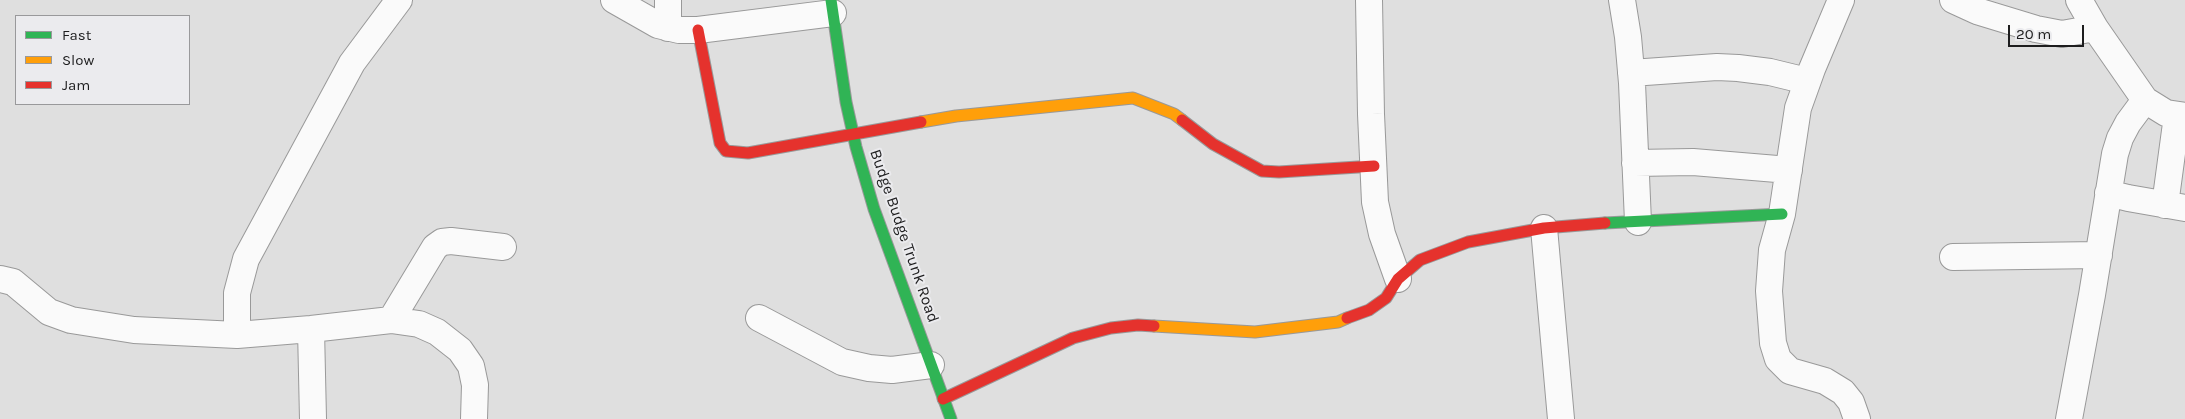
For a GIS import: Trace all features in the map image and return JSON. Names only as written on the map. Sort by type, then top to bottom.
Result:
[{"type":"street","points":[[237,335],[236,293],[246,259],[352,63],[399,0]]},
{"type":"street","points":[[614,0],[658,25],[668,28],[698,30],[832,6]]},
{"type":"street","points":[[668,0],[668,28]]},
{"type":"street","points":[[1369,0],[1375,202],[1382,234],[1398,279]]},
{"type":"street","points":[[1622,0],[1631,73],[1638,222]]},
{"type":"street","points":[[1841,0],[1798,108],[1782,214],[1772,250],[1769,291],[1773,343],[1778,359],[1790,371],[1825,382],[1843,392],[1852,402],[1857,419]]},
{"type":"street","points":[[1953,0],[1976,11],[2036,29],[2062,34],[2095,28]]},
{"type":"street","points":[[2078,0],[2145,100],[2155,108],[2181,116],[2175,206],[2108,193]]},
{"type":"street","name":"Budge Budge Trunk Road","points":[[832,6],[846,102],[874,210],[951,419]]},
{"type":"street","points":[[698,30],[714,123],[720,143],[726,150],[736,153],[748,154],[956,116],[1133,98],[1150,103],[1174,114],[1213,144],[1262,171],[1279,172],[1374,166]]},
{"type":"street","points":[[1631,73],[1682,68],[1731,68],[1770,72],[1807,82]]},
{"type":"street","points":[[2069,419],[2099,255],[2115,154],[2120,138],[2145,100]]},
{"type":"street","points":[[1636,164],[1693,162],[1789,170]]},
{"type":"street","points":[[943,399],[1074,338],[1111,328],[1138,325],[1255,332],[1338,322],[1368,310],[1386,298],[1398,279],[1420,260],[1468,242],[1544,228],[1782,214]]},
{"type":"street","points":[[1544,228],[1561,419]]},
{"type":"street","points":[[390,320],[434,247],[442,242],[451,241],[503,248]]},
{"type":"street","points":[[1953,258],[2099,255]]},
{"type":"street","points":[[0,279],[13,282],[49,312],[71,320],[134,330],[237,335],[311,330],[390,320],[419,324],[437,332],[460,350],[471,366],[475,385],[474,419]]},
{"type":"street","points":[[759,318],[842,362],[869,368],[892,370],[931,365]]},
{"type":"street","points":[[311,330],[313,419]]},
{"type":"traffic: fast","points":[[831,0],[846,102],[856,147],[874,209],[951,419]]},
{"type":"traffic: fast","points":[[1605,223],[1782,214]]},
{"type":"traffic: slow","points":[[921,122],[956,116],[1133,98],[1174,114],[1182,120]]},
{"type":"traffic: slow","points":[[1154,326],[1255,332],[1338,322],[1347,318]]},
{"type":"traffic: jam","points":[[698,30],[720,143],[726,151],[748,153],[921,122]]},
{"type":"traffic: jam","points":[[1182,120],[1213,144],[1262,171],[1279,172],[1374,166]]},
{"type":"traffic: jam","points":[[1347,318],[1369,310],[1386,298],[1398,279],[1420,260],[1468,242],[1544,228],[1605,223]]},
{"type":"traffic: jam","points":[[943,399],[1073,338],[1111,328],[1138,325],[1154,326]]}]
